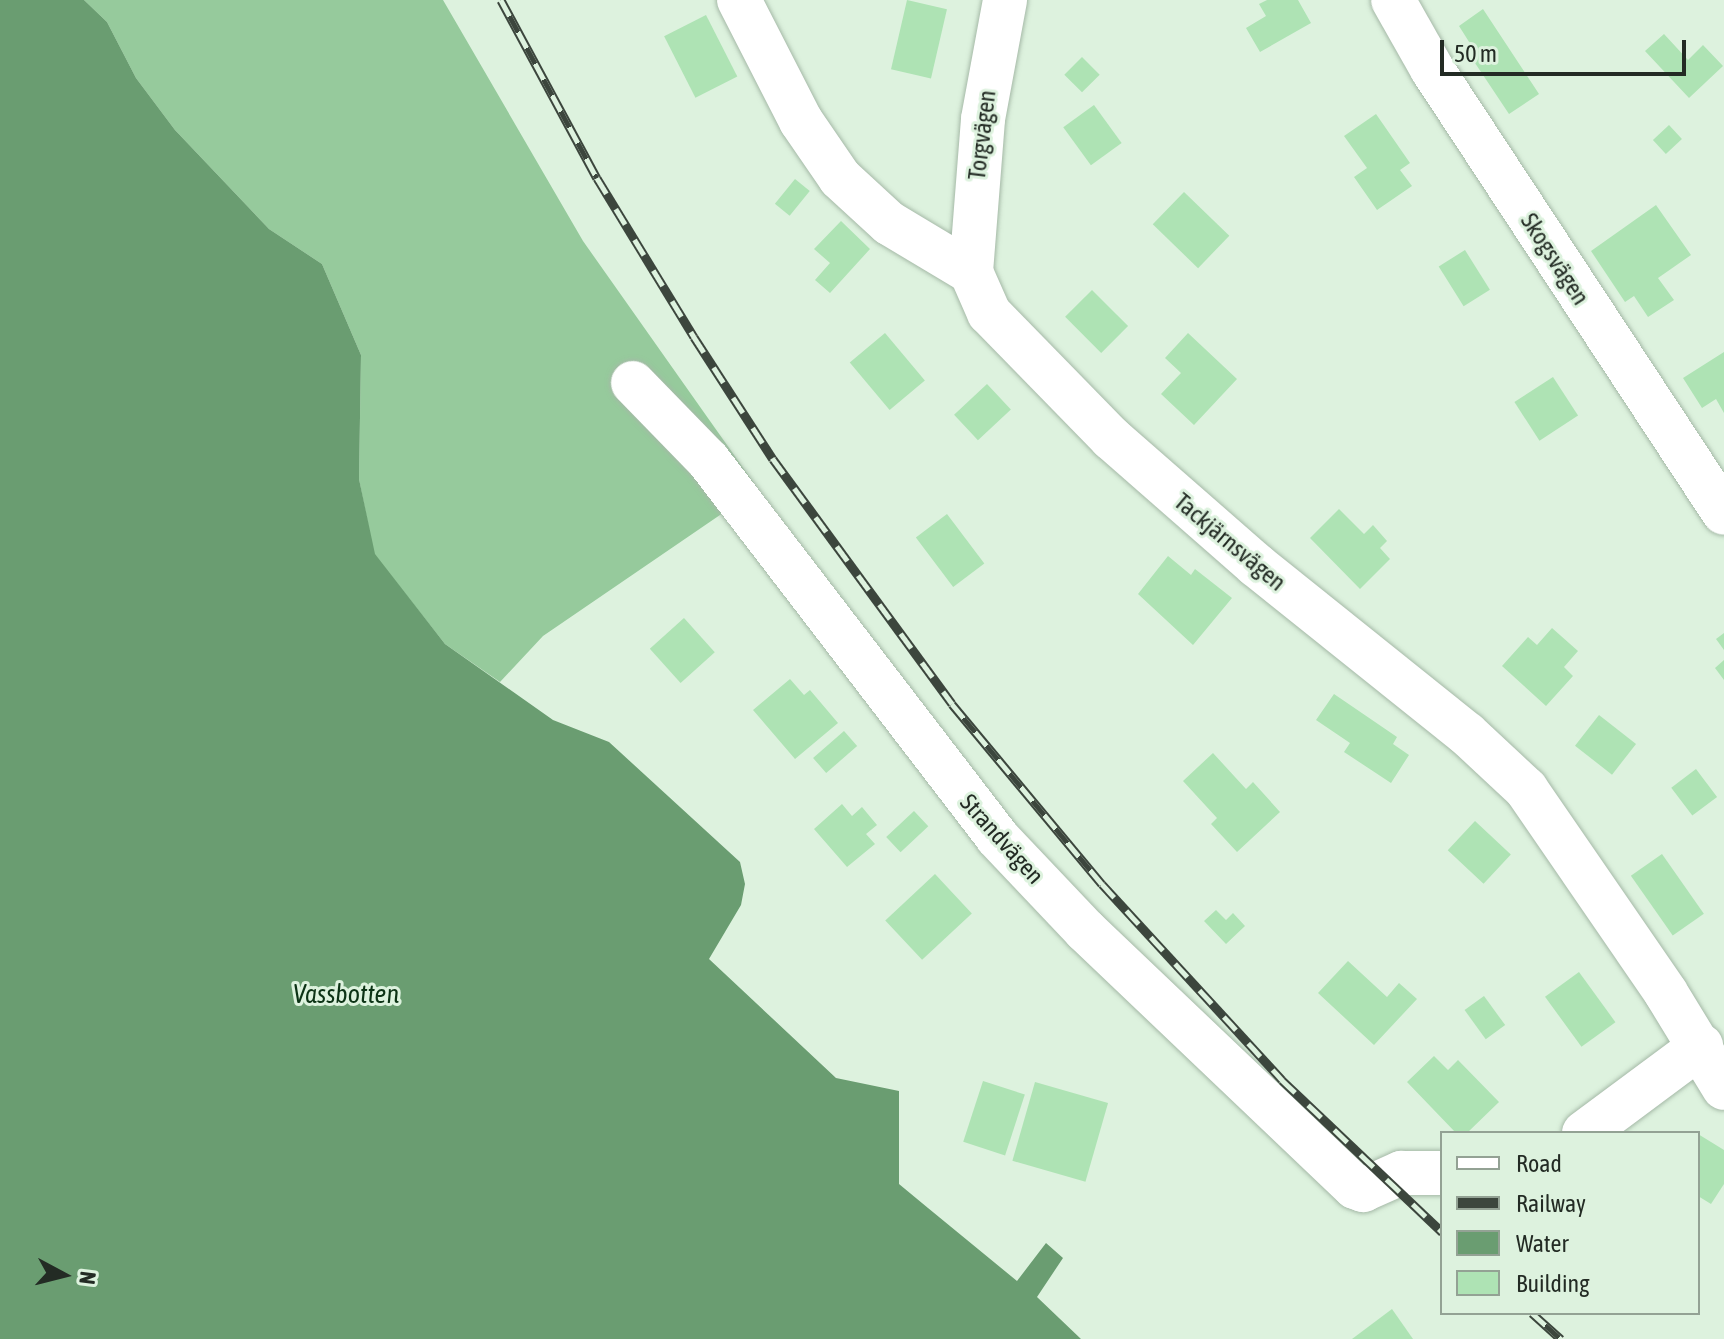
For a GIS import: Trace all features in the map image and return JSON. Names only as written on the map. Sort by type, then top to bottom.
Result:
[{"type":"street","points":[[739,0],[801,121],[840,178],[889,223],[971,272]]},
{"type":"street","name":"Torgvägen","points":[[971,272],[983,119],[1005,0]]},
{"type":"street","name":"Skogsvägen","points":[[1393,0],[1432,69],[1724,513]]},
{"type":"street","name":"Tackjärnsvägen","points":[[971,272],[989,313],[1111,438],[1256,565],[1467,734],[1526,789],[1701,1046],[1724,1088]]},
{"type":"street","name":"Strandvägen","points":[[633,383],[708,460],[979,814],[1085,930],[1355,1187],[1363,1190],[1401,1173],[1440,1173]]},
{"type":"street","points":[[1587,1131],[1701,1046]]},
{"type":"shaded area","points":[[84,0],[443,0],[583,241],[758,489],[543,636],[500,682],[445,644],[374,554],[359,479],[361,355],[322,264],[269,229],[175,130],[136,78],[107,22]]},
{"type":"water","name":"Vassbotten","points":[[0,0],[84,0],[107,22],[136,78],[175,130],[269,229],[322,264],[361,355],[359,479],[375,554],[445,644],[553,720],[609,742],[740,862],[745,884],[741,905],[709,959],[836,1078],[899,1091],[899,1184],[1017,1281],[1046,1243],[1063,1258],[1037,1297],[1081,1339],[0,1339]]},
{"type":"building","points":[[907,0],[947,9],[931,78],[891,69]]},
{"type":"building","points":[[1267,0],[1298,0],[1311,23],[1260,52],[1246,28],[1266,16],[1259,4]]},
{"type":"building","points":[[1483,9],[1539,94],[1509,114],[1465,48],[1471,45],[1459,26]]},
{"type":"building","points":[[706,15],[737,76],[695,98],[664,36]]},
{"type":"building","points":[[1664,34],[1688,60],[1703,45],[1723,66],[1689,98],[1645,51]]},
{"type":"building","points":[[1082,57],[1100,75],[1082,92],[1064,75]]},
{"type":"building","points":[[1094,105],[1122,143],[1091,165],[1063,127]]},
{"type":"building","points":[[1376,114],[1410,163],[1400,170],[1412,186],[1377,210],[1354,177],[1367,168],[1344,136]]},
{"type":"building","points":[[1669,125],[1682,139],[1666,154],[1653,140]]},
{"type":"building","points":[[795,179],[810,191],[790,216],[775,204]]},
{"type":"building","points":[[1184,192],[1229,236],[1198,268],[1153,224]]},
{"type":"building","points":[[1656,205],[1691,255],[1658,278],[1674,300],[1648,317],[1634,296],[1625,302],[1591,251]]},
{"type":"building","points":[[841,221],[870,249],[830,293],[815,280],[830,263],[814,249]]},
{"type":"building","points":[[1465,250],[1490,290],[1464,306],[1439,266]]},
{"type":"building","points":[[1092,290],[1128,326],[1101,353],[1065,317]]},
{"type":"building","points":[[885,333],[925,380],[890,410],[850,363]]},
{"type":"building","points":[[1188,333],[1237,379],[1194,425],[1161,394],[1181,373],[1165,358]]},
{"type":"building","points":[[1724,352],[1724,413],[1716,399],[1702,408],[1683,378]]},
{"type":"building","points":[[1553,377],[1578,416],[1539,441],[1514,402]]},
{"type":"building","points":[[987,384],[1011,410],[978,440],[954,415]]},
{"type":"building","points":[[1339,509],[1364,534],[1373,525],[1387,541],[1380,548],[1390,559],[1360,589],[1310,538]]},
{"type":"building","points":[[947,514],[984,564],[953,587],[916,537]]},
{"type":"building","points":[[1168,556],[1191,575],[1195,569],[1232,598],[1193,645],[1138,594]]},
{"type":"building","points":[[684,618],[715,652],[681,683],[650,649]]},
{"type":"building","points":[[1552,628],[1578,651],[1564,667],[1573,676],[1546,706],[1502,666],[1528,637],[1537,645]]},
{"type":"building","points":[[1724,633],[1724,650],[1716,639]]},
{"type":"building","points":[[1724,660],[1724,680],[1715,668]]},
{"type":"building","points":[[790,679],[804,695],[810,690],[838,723],[795,759],[753,710]]},
{"type":"building","points":[[1334,694],[1397,737],[1393,744],[1409,755],[1391,783],[1344,752],[1350,743],[1316,720]]},
{"type":"building","points":[[1599,715],[1636,744],[1612,775],[1575,746]]},
{"type":"building","points":[[844,731],[857,746],[826,773],[813,758]]},
{"type":"building","points":[[1213,753],[1246,789],[1253,782],[1280,812],[1237,852],[1211,824],[1217,818],[1183,781]]},
{"type":"building","points":[[1696,769],[1717,797],[1692,816],[1671,788]]},
{"type":"building","points":[[842,804],[852,816],[862,807],[877,825],[866,834],[875,844],[847,867],[814,829]]},
{"type":"building","points":[[914,811],[928,826],[901,852],[886,837]]},
{"type":"building","points":[[1475,821],[1511,854],[1484,884],[1448,850]]},
{"type":"building","points":[[1662,854],[1704,914],[1673,936],[1631,876]]},
{"type":"building","points":[[935,874],[972,913],[922,960],[885,920]]},
{"type":"building","points":[[1216,910],[1226,920],[1233,913],[1245,926],[1226,944],[1204,921]]},
{"type":"building","points":[[1348,961],[1387,997],[1399,983],[1417,999],[1374,1045],[1318,993]]},
{"type":"building","points":[[1579,972],[1615,1022],[1581,1047],[1545,997]]},
{"type":"building","points":[[1484,996],[1505,1025],[1486,1039],[1465,1010]]},
{"type":"building","points":[[1434,1056],[1448,1070],[1458,1060],[1499,1102],[1469,1131],[1454,1131],[1407,1082]]},
{"type":"building","points":[[983,1081],[1025,1095],[1005,1155],[963,1142]]},
{"type":"building","points":[[1035,1082],[1108,1103],[1085,1182],[1012,1161]]},
{"type":"building","points":[[1700,1135],[1724,1150],[1724,1184],[1711,1204],[1700,1197]]},
{"type":"building","points":[[1392,1309],[1413,1339],[1352,1339]]},
{"type":"railway","points":[[501,0],[597,178],[694,337],[773,459],[952,704],[1102,884],[1282,1080],[1440,1230]]},
{"type":"railway","points":[[1534,1315],[1561,1339]]}]
